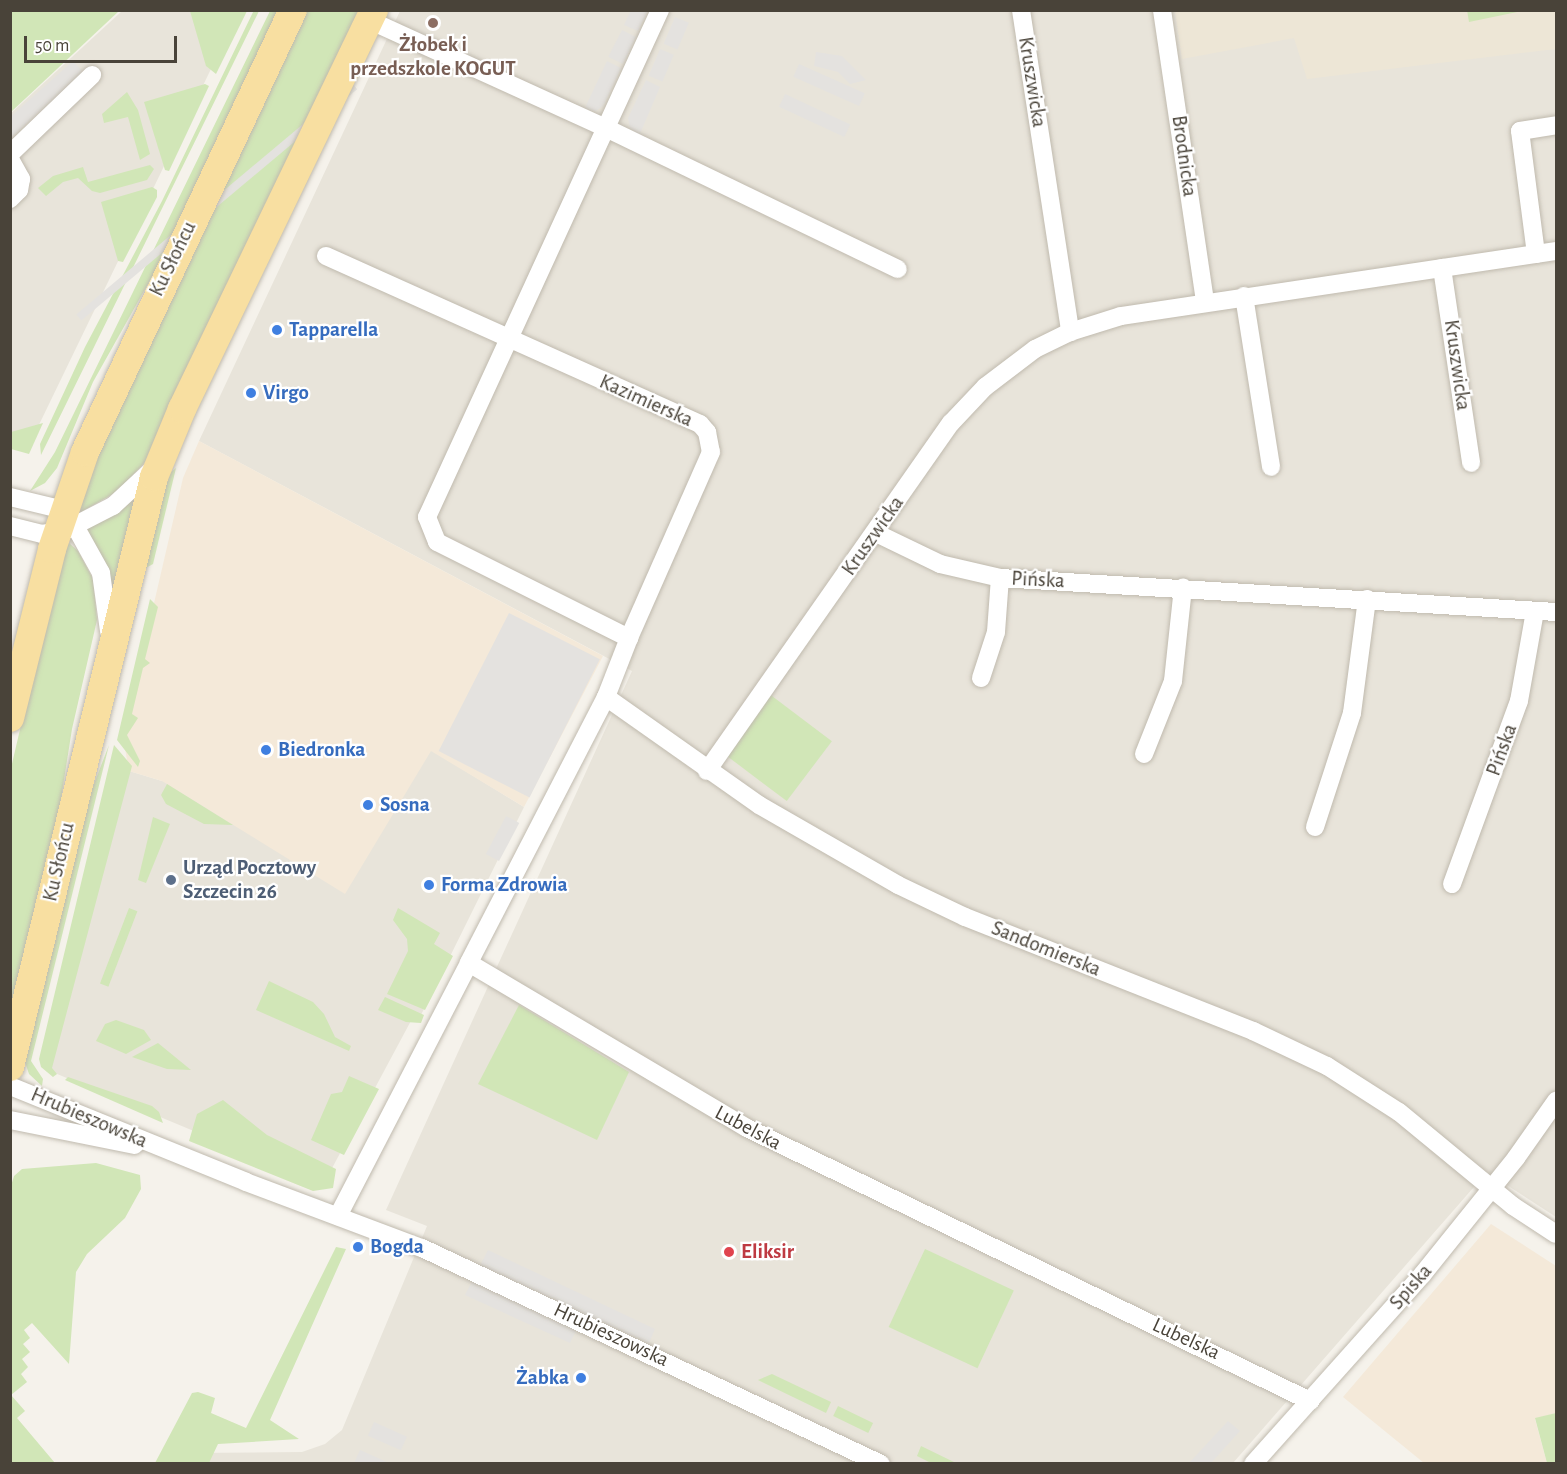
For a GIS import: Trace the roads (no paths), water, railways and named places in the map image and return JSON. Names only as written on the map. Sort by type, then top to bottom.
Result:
[{"type":"main road","name":"Ku Słońcu","points":[[10,718],[65,524],[110,394],[293,10]]},
{"type":"main road","name":"Ku Słońcu","points":[[10,1067],[140,523],[166,446],[371,15]]},
{"type":"street","points":[[629,638],[437,542],[427,517],[660,10]]},
{"type":"street","name":"Kruszwicka","points":[[1021,10],[1070,332]]},
{"type":"street","name":"Brodnicka","points":[[1162,10],[1205,302]]},
{"type":"street","points":[[371,15],[898,269]]},
{"type":"street","points":[[10,154],[92,75]]},
{"type":"street","points":[[1536,254],[1520,131],[1557,125]]},
{"type":"street","points":[[10,159],[21,179],[19,190],[10,199]]},
{"type":"street","name":"Kruszwicka","points":[[707,771],[968,403],[1020,358],[1070,332],[1121,316],[1557,251]]},
{"type":"street","name":"Kazimierska","points":[[326,256],[700,424],[712,442],[711,452],[629,638],[606,697]]},
{"type":"street","name":"Kruszwicka","points":[[1442,268],[1471,463]]},
{"type":"street","points":[[1244,297],[1271,467]]},
{"type":"street","name":"Ku Słońcu","points":[[108,657],[108,614],[101,573],[65,524],[132,491],[152,470],[166,446]]},
{"type":"street","points":[[10,497],[65,524]]},
{"type":"street","points":[[10,526],[42,534],[65,524]]},
{"type":"street","name":"Pińska","points":[[876,533],[940,564],[1000,578],[1557,612]]},
{"type":"street","name":"Pińska","points":[[981,678],[996,632],[1000,578]]},
{"type":"street","points":[[1144,754],[1173,681],[1183,588]]},
{"type":"street","points":[[1315,827],[1352,713],[1367,599]]},
{"type":"street","name":"Pińska","points":[[1452,884],[1519,701],[1535,611]]},
{"type":"street","points":[[338,1216],[606,697]]},
{"type":"street","name":"Sandomierska","points":[[606,697],[707,771],[811,837],[932,902],[1254,1031],[1327,1065],[1413,1122],[1492,1188],[1557,1234]]},
{"type":"street","name":"Lubelska","points":[[469,963],[747,1128],[1310,1401]]},
{"type":"street","name":"Hrubieszowska","points":[[10,1086],[167,1150],[422,1248],[881,1464]]},
{"type":"street","name":"Spiska","points":[[1253,1464],[1422,1275],[1492,1188],[1557,1101]]},
{"type":"street","name":"Hrubieszowska","points":[[10,1120],[167,1150]]},
{"type":"place","name":"Żłobek i przedszkole KOGUT","points":[[433,23]]},
{"type":"place","name":"Tapparella","points":[[277,330]]},
{"type":"place","name":"Virgo","points":[[251,393]]},
{"type":"place","name":"Biedronka","points":[[266,750]]},
{"type":"place","name":"Sosna","points":[[368,805]]},
{"type":"place","name":"Urząd Pocztowy Szczecin 26","points":[[171,880]]},
{"type":"place","name":"Forma Zdrowia","points":[[429,885]]},
{"type":"place","name":"Bogda","points":[[358,1247]]},
{"type":"place","name":"Eliksir","points":[[729,1252]]},
{"type":"place","name":"Żabka","points":[[581,1378]]}]
